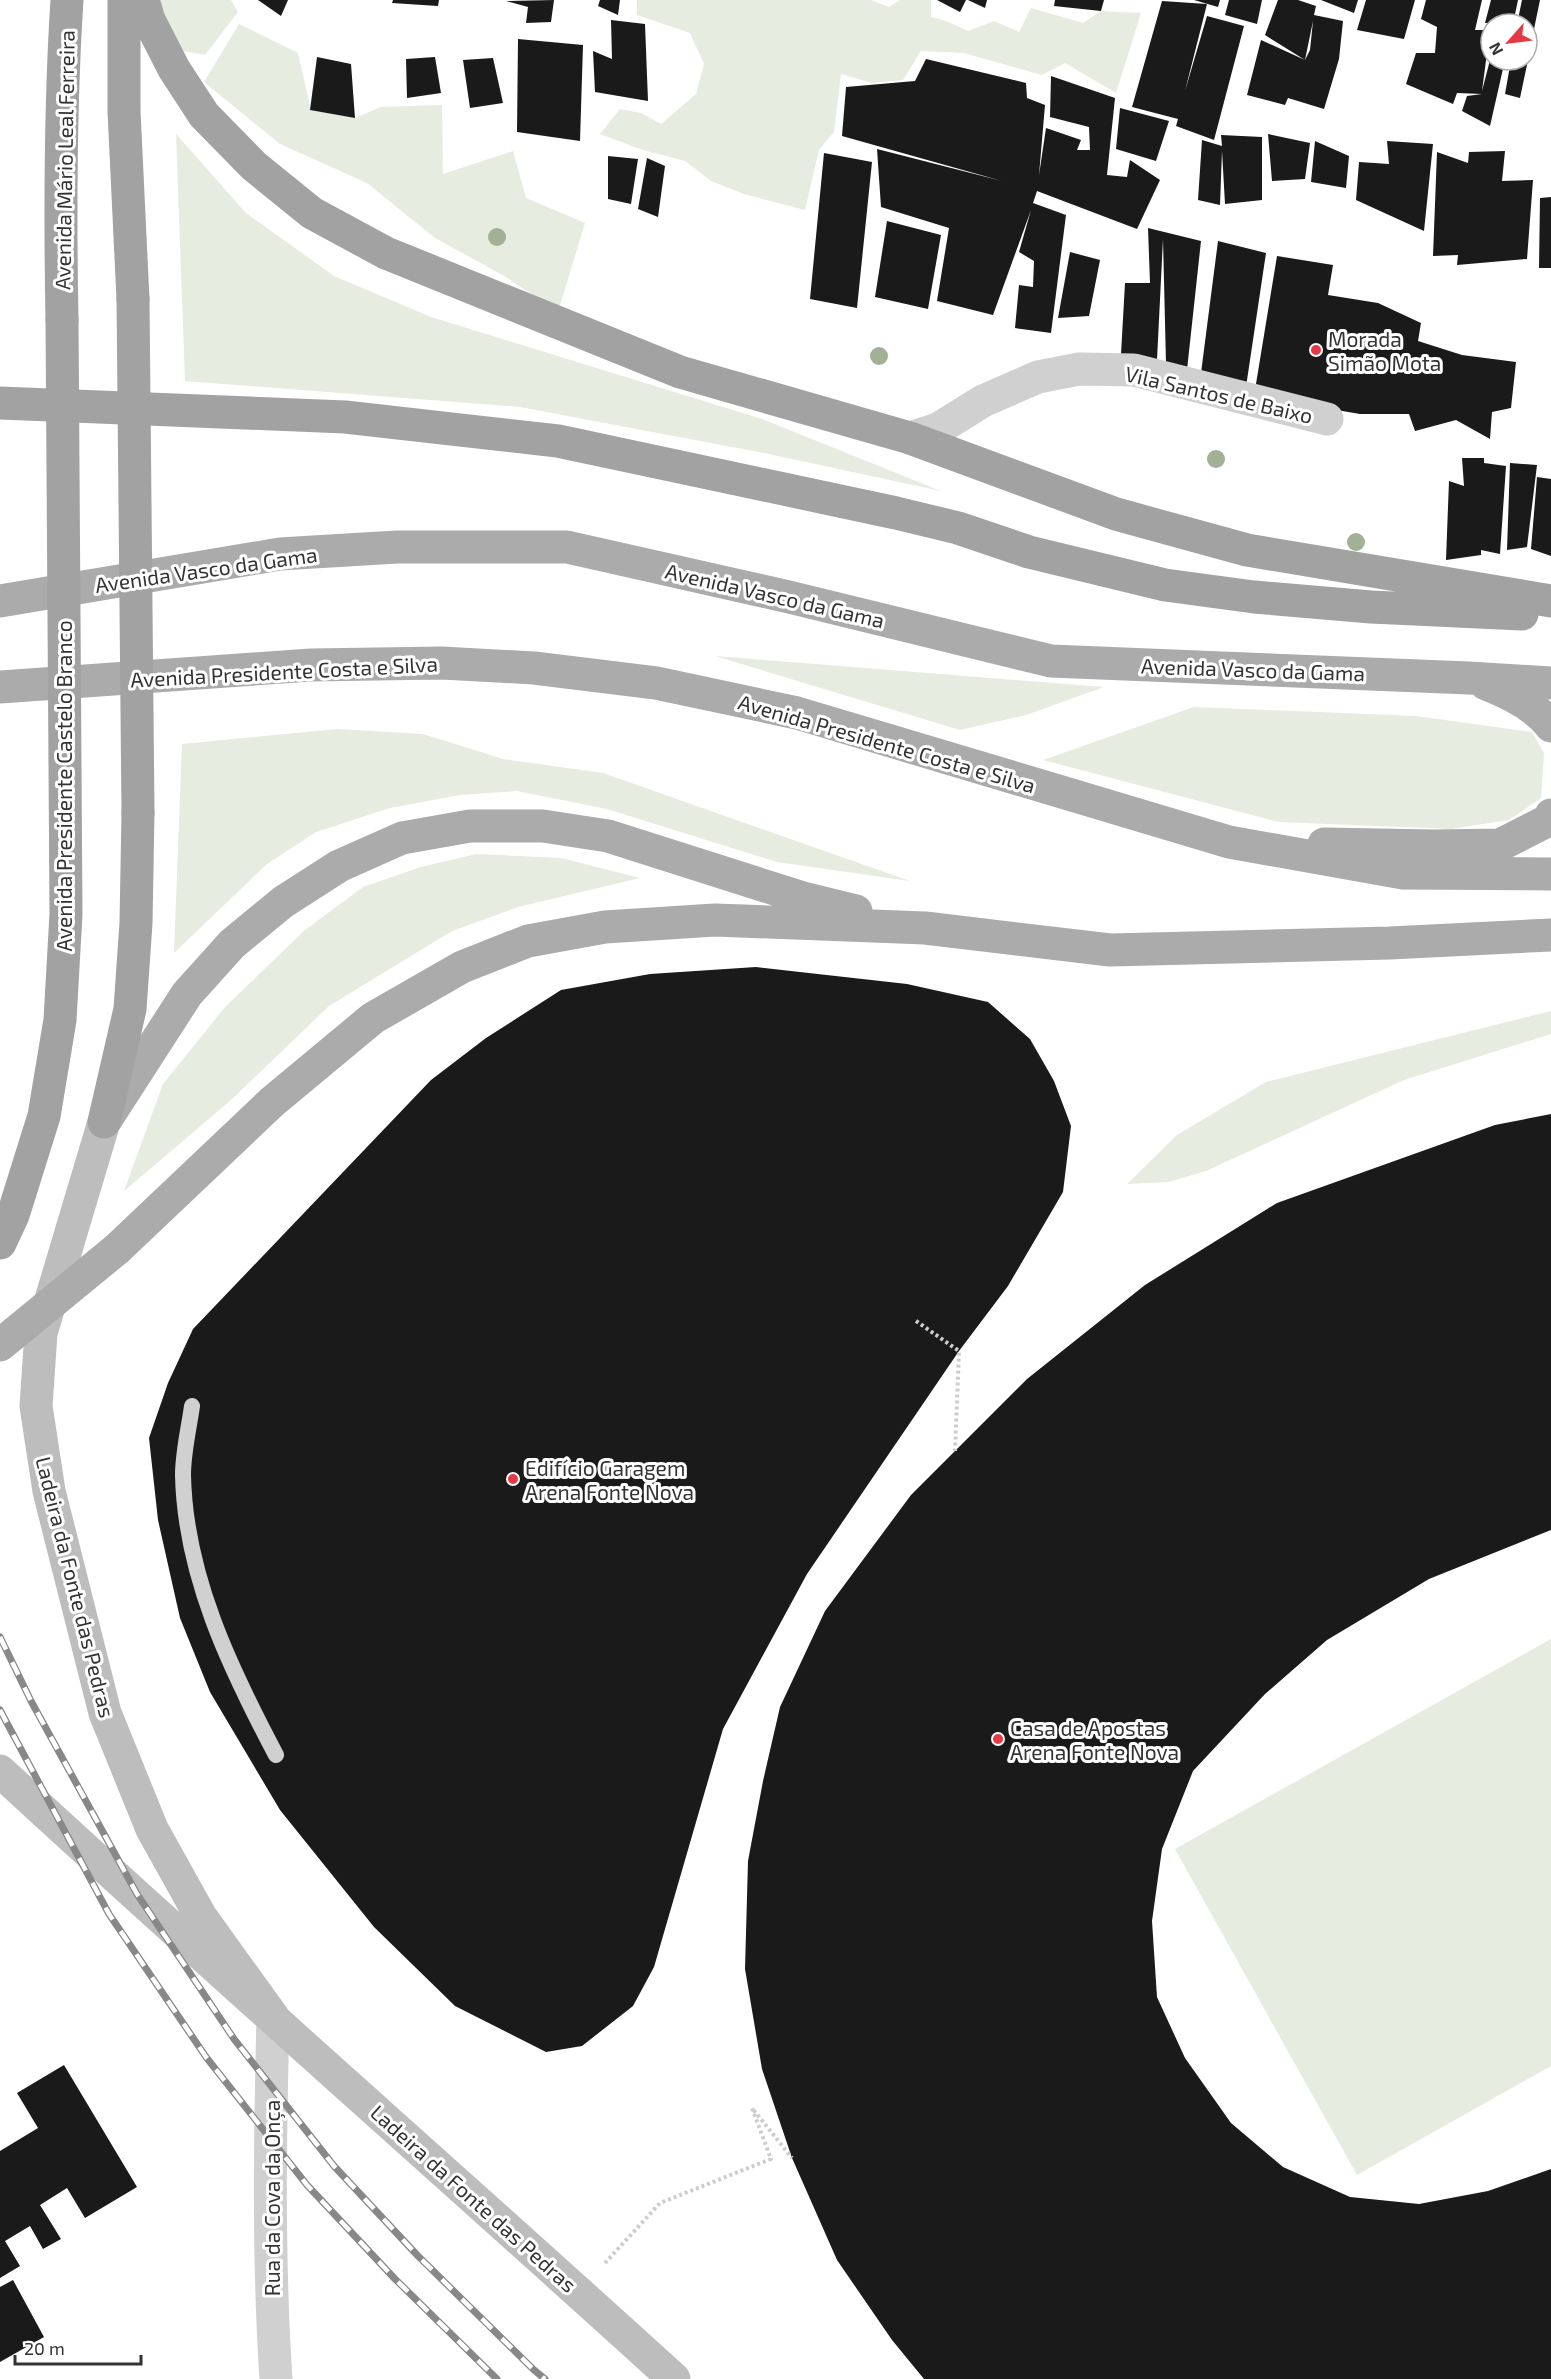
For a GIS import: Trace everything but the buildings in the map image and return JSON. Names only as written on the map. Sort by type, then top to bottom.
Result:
[{"type":"highway","name":"Avenida Mário Leal Ferreira","points":[[62,320],[60,185],[63,58],[67,0]]},
{"type":"highway","points":[[104,1122],[130,1009],[136,923],[138,813],[133,299],[124,111],[124,0]]},
{"type":"highway","points":[[143,0],[149,20],[174,69],[204,114],[254,166],[312,213],[386,253],[680,372],[910,438],[1116,514],[1247,550],[1551,601]]},
{"type":"highway","name":"Avenida Presidente Castelo Branco","points":[[0,1243],[13,1215],[44,1116],[60,1020],[66,914],[62,320]]},
{"type":"highway","points":[[0,403],[345,417],[558,441],[907,515],[958,528],[1029,552],[1165,585],[1254,597],[1371,607],[1551,615]]},
{"type":"main road","name":"Avenida Vasco da Gama","points":[[0,601],[280,554],[397,547],[567,547],[789,597],[1051,661],[1551,683]]},
{"type":"main road","name":"Avenida Presidente Costa e Silva","points":[[0,687],[311,665],[442,663],[534,668],[656,683],[797,713],[1229,842],[1395,873],[1551,874]]},
{"type":"main road","points":[[1469,678],[1506,692],[1544,716],[1551,726]]},
{"type":"main road","points":[[1229,842],[1500,845],[1549,820],[1551,815]]},
{"type":"main road","points":[[104,1122],[187,994],[232,944],[283,902],[339,866],[402,838],[470,826],[543,826],[608,836],[803,898],[924,928]]},
{"type":"main road","points":[[0,1345],[117,1249],[312,1067],[373,1018],[462,967],[528,941],[605,927],[715,920],[924,928],[1110,950],[1378,943],[1551,935]]},
{"type":"main road","name":"Ladeira da Fonte das Pedras","points":[[104,1122],[41,1333],[36,1406],[49,1491],[105,1713],[152,1829],[201,1917],[273,2017]]},
{"type":"main road","name":"Ladeira da Fonte das Pedras","points":[[0,1771],[150,1910],[273,2017],[674,2379]]},
{"type":"street","name":"Vila Santos de Baixo","points":[[910,438],[938,429],[983,402],[1038,377],[1078,369],[1134,370],[1327,419]]},
{"type":"street","name":"Rua da Cova da Onça","points":[[273,2017],[270,2292],[276,2379]]},
{"type":"lane","points":[[192,1406],[183,1472],[186,1519],[199,1581],[234,1673],[276,1755]]},
{"type":"path","points":[[916,1321],[959,1351],[955,1450]]},
{"type":"path","points":[[605,2263],[660,2202],[771,2159],[752,2108],[792,2158]]},
{"type":"shaded area","points":[[151,0],[231,0],[238,12],[205,55],[183,51]]},
{"type":"shaded area","points":[[637,0],[871,0],[889,7],[900,0],[931,0],[931,17],[968,31],[994,21],[1019,32],[1031,8],[1083,23],[1101,11],[1141,13],[1116,93],[1065,63],[1042,75],[964,53],[921,51],[903,80],[872,83],[841,74],[834,132],[819,150],[805,210],[744,194],[711,181],[685,161],[643,150],[600,134],[620,109],[641,113],[661,124],[696,94],[704,64],[690,33],[637,15]]},
{"type":"shaded area","points":[[239,24],[298,53],[311,110],[355,118],[381,107],[442,105],[443,174],[513,151],[526,198],[585,223],[558,312],[506,277],[435,238],[367,183],[280,144],[204,82]]},
{"type":"shaded area","points":[[176,134],[246,213],[334,276],[431,317],[762,419],[941,491],[764,453],[520,407],[185,381]]},
{"type":"shaded area","points":[[715,656],[1104,687],[1026,715],[960,730]]},
{"type":"shaded area","points":[[1194,707],[1416,716],[1532,732],[1544,753],[1541,798],[1509,820],[1451,829],[1279,822],[1043,760]]},
{"type":"shaded area","points":[[337,729],[423,734],[503,759],[603,773],[910,881],[777,862],[607,809],[517,791],[460,795],[390,808],[316,832],[267,864],[174,953],[182,744]]},
{"type":"shaded area","points":[[476,854],[561,858],[640,878],[518,907],[452,931],[329,1006],[230,1101],[124,1191],[163,1084],[225,1007],[305,930],[363,887],[421,867]]},
{"type":"shaded area","points":[[1551,1011],[1551,1034],[1404,1080],[1206,1171],[1169,1182],[1127,1184],[1177,1135],[1266,1082]]},
{"type":"shaded area","points":[[1551,1639],[1551,2066],[1357,2175],[1175,1849]]},
{"type":"railway","points":[[0,1637],[31,1701],[137,1894],[234,2039],[334,2166],[418,2256],[545,2379]]},
{"type":"railway","points":[[0,1710],[109,1914],[206,2057],[307,2185],[395,2279],[497,2379]]},
{"type":"place","name":"Morada Simão Mota","points":[[1316,350]]},
{"type":"place","name":"Edifício Garagem Arena Fonte Nova","points":[[513,1479]]},
{"type":"place","name":"Casa de Apostas Arena Fonte Nova","points":[[998,1739]]}]
